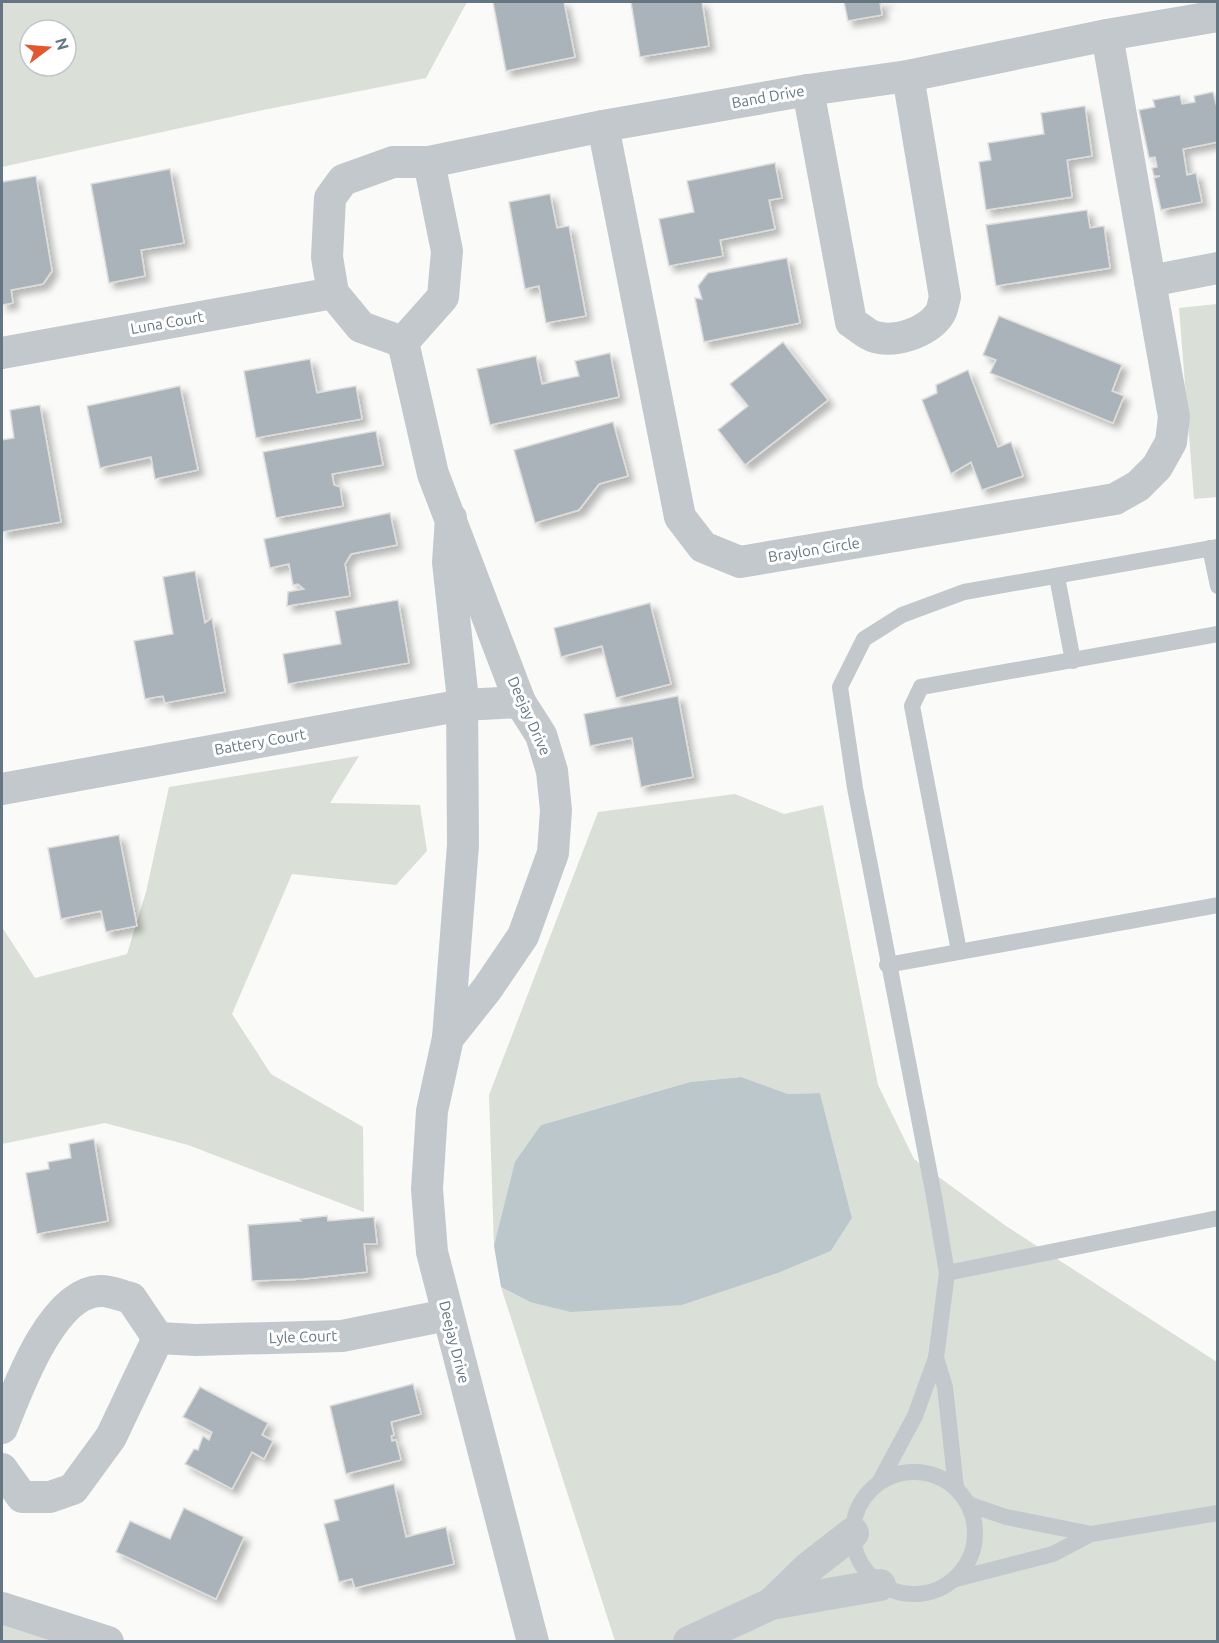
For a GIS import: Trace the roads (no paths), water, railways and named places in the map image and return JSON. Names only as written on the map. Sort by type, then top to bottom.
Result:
[{"type":"street","name":"Band Drive","points":[[429,162],[603,126],[808,90],[908,76],[1107,35],[1218,16]]},
{"type":"street","points":[[1107,35],[1150,281],[1218,268]]},
{"type":"street","points":[[808,90],[852,322],[873,337],[890,339],[907,336],[929,326],[941,313],[945,297],[908,76]]},
{"type":"street","name":"Braylon Circle","points":[[603,126],[680,517],[703,547],[740,562],[1116,499],[1138,486],[1157,467],[1171,442],[1174,417],[1150,281]]},
{"type":"street","points":[[393,162],[429,162],[447,251],[444,297],[403,342],[361,327],[333,293],[327,257],[330,198],[343,180],[393,162]]},
{"type":"street","name":"Luna Court","points":[[2,353],[333,293]]},
{"type":"street","name":"Deejay Drive","points":[[403,342],[433,474],[520,702],[541,735],[552,771],[556,810],[553,853],[523,936],[487,989],[448,1038]]},
{"type":"street","name":"Deejay Drive","points":[[451,518],[448,562],[463,705],[463,845],[448,1038],[432,1111],[427,1189],[432,1252],[533,1641]]},
{"type":"street","name":"Battery Court","points":[[2,789],[463,705],[520,702]]},
{"type":"street","points":[[2,1428],[25,1370],[56,1317],[74,1300],[99,1290],[131,1298],[158,1338],[111,1437],[73,1489],[50,1497],[22,1497],[2,1469]]},
{"type":"street","name":"Lyle Court","points":[[158,1338],[196,1340],[342,1336],[447,1315]]},
{"type":"street","points":[[771,1604],[808,1568],[853,1533]]},
{"type":"street","points":[[689,1641],[771,1604],[880,1585]]},
{"type":"street","points":[[2,1608],[108,1641]]},
{"type":"lane","points":[[1218,586],[1214,548],[1057,578],[964,592],[902,615],[864,639],[840,687],[855,788],[887,965],[934,1196],[946,1273],[936,1358],[915,1416],[880,1481],[865,1495],[856,1513],[853,1533],[856,1553],[866,1571],[880,1585],[899,1593],[919,1595],[939,1590],[956,1579],[1053,1554],[1091,1534],[1218,1513]]},
{"type":"lane","points":[[1057,578],[1073,661]]},
{"type":"lane","points":[[958,951],[912,706],[921,687],[1218,634]]},
{"type":"lane","points":[[887,965],[1218,905]]},
{"type":"lane","points":[[946,1273],[1218,1218]]},
{"type":"lane","points":[[936,1358],[945,1388],[956,1488]]},
{"type":"lane","points":[[880,1481],[899,1473],[919,1472],[939,1477],[956,1488],[968,1504],[975,1523],[975,1544],[968,1563],[956,1579]]},
{"type":"lane","points":[[968,1504],[1005,1517],[1091,1534]]}]
